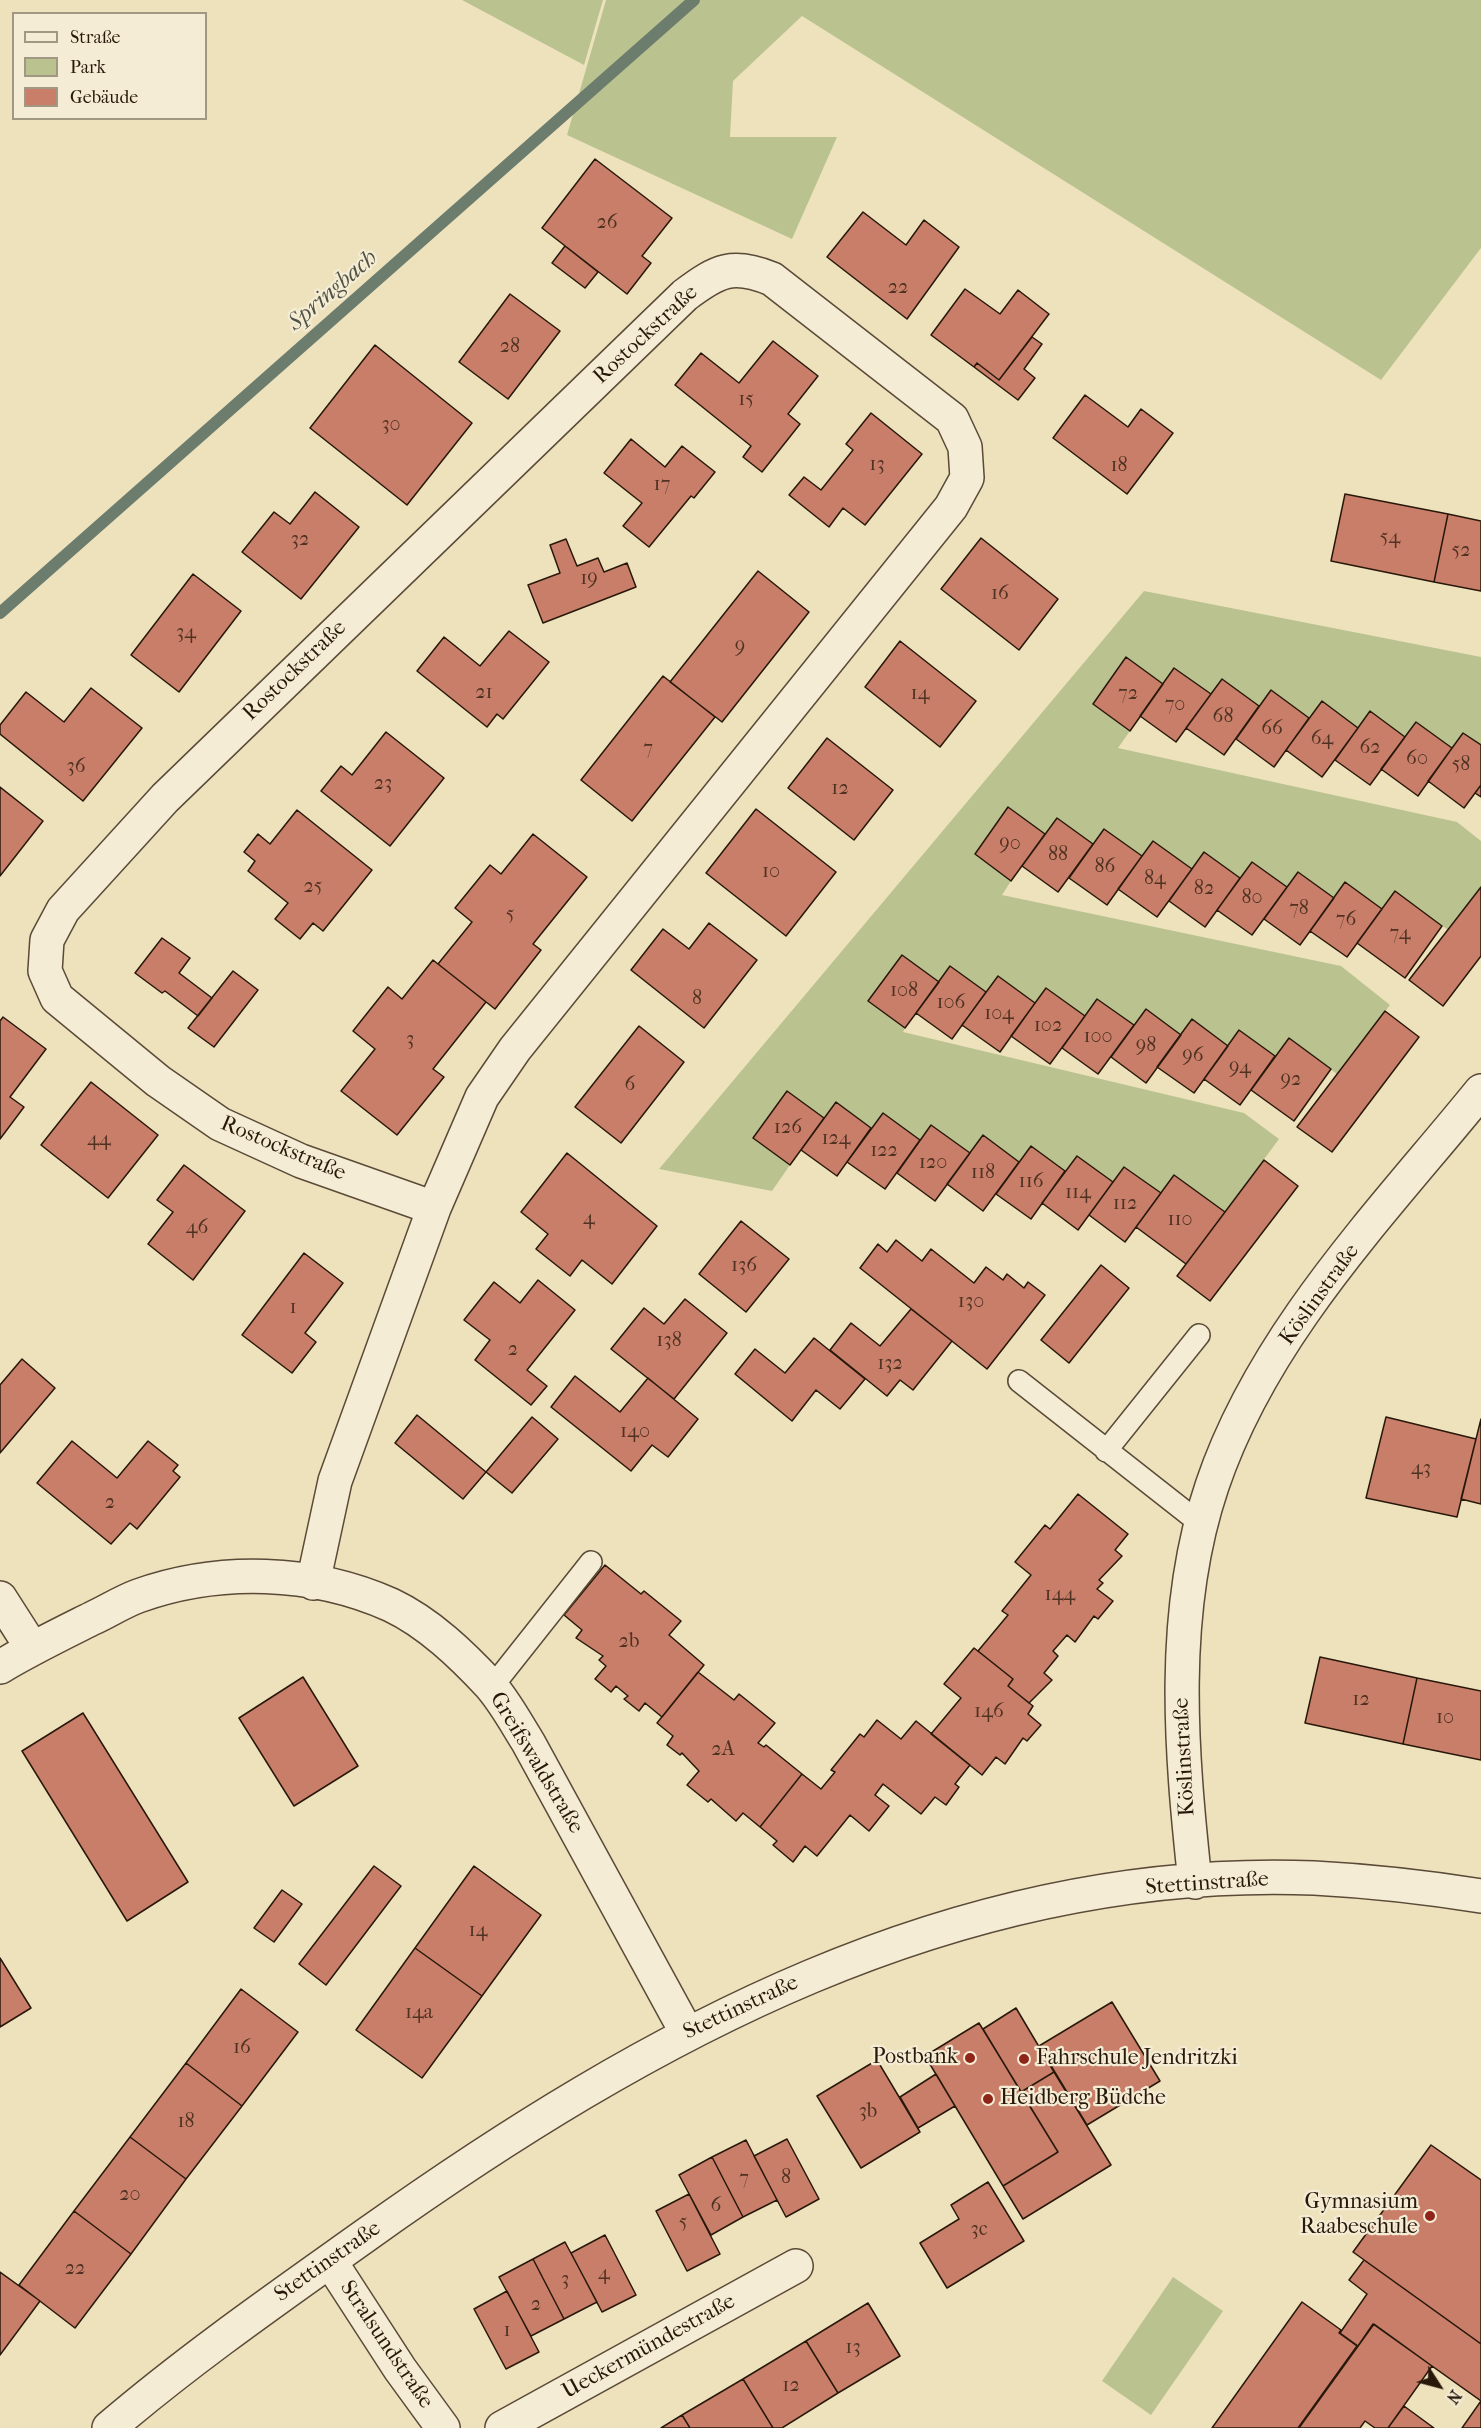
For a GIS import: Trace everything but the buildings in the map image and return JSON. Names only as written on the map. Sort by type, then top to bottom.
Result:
[{"type":"street","name":"Rostockstraße","points":[[313,1583],[335,1481],[434,1208],[482,1097],[515,1049],[951,507],[967,478],[965,447],[952,419],[772,279],[753,272],[722,271],[685,295],[165,798],[63,910],[47,940],[45,971],[57,998],[166,1088],[220,1124],[302,1161],[434,1208]]},
{"type":"street","name":"Köslinstraße","points":[[1195,1882],[1185,1790],[1182,1665],[1192,1566],[1212,1486],[1234,1429],[1262,1376],[1296,1324],[1345,1258],[1481,1090]]},
{"type":"street","name":"Greifswaldstraße","points":[[0,1667],[32,1648],[136,1597],[182,1583],[224,1576],[269,1576],[313,1583],[354,1592],[392,1606],[422,1624],[456,1650],[492,1687],[528,1742],[687,2032]]},
{"type":"street","points":[[0,1598],[32,1648]]},
{"type":"street","name":"Stettinstraße","points":[[109,2428],[227,2334],[528,2125],[618,2070],[687,2032],[790,1984],[895,1944],[961,1923],[1039,1903],[1195,1882],[1310,1878],[1403,1884],[1481,1896]]},
{"type":"street","name":"Stralsundstraße","points":[[330,2261],[400,2368],[443,2428]]},
{"type":"street","name":"Ueckermündestraße","points":[[502,2428],[796,2266]]},
{"type":"lane","points":[[1106,1451],[1199,1335]]},
{"type":"lane","points":[[1019,1381],[1201,1524]]},
{"type":"lane","points":[[492,1687],[591,1562]]},
{"type":"green space","points":[[462,0],[603,0],[584,65]]},
{"type":"green space","points":[[606,0],[1481,0],[1481,248],[1381,380],[802,16],[733,81],[730,137],[837,137],[792,239],[567,135]]},
{"type":"green space","points":[[1144,591],[1481,657],[1481,745],[1463,733],[1452,748],[1416,722],[1405,737],[1370,712],[1358,728],[1322,702],[1309,718],[1271,691],[1259,706],[1222,679],[1211,694],[1174,668],[1163,684],[1126,658],[1093,704],[1130,731],[1118,748],[1457,822],[1481,841],[1481,887],[1448,930],[1395,891],[1382,909],[1346,883],[1334,898],[1299,872],[1287,887],[1252,862],[1240,878],[1204,852],[1192,869],[1153,841],[1142,856],[1104,829],[1093,844],[1045,834],[1009,807],[975,854],[1011,881],[1002,895],[1341,966],[1390,1005],[1337,1074],[1289,1039],[1275,1056],[1239,1030],[1228,1046],[1192,1020],[1181,1035],[1146,1009],[1134,1025],[1097,999],[1085,1016],[1047,988],[1035,1003],[998,976],[986,992],[951,966],[939,982],[902,955],[869,1001],[905,1028],[903,1032],[1244,1113],[1279,1139],[1225,1212],[1174,1175],[1161,1193],[1125,1167],[1113,1182],[1077,1156],[1065,1171],[1031,1146],[1019,1162],[983,1136],[970,1153],[932,1125],[920,1140],[883,1113],[871,1128],[836,1103],[824,1118],[787,1091],[753,1138],[790,1165],[772,1191],[659,1169]]},
{"type":"green space","points":[[1173,2277],[1223,2311],[1151,2415],[1102,2381]]},
{"type":"waterway","name":"Springbach","points":[[0,613],[694,0]]},
{"type":"place","name":"Postbank","points":[[970,2058]]},
{"type":"place","name":"Fahrschule Jendritzki","points":[[1024,2059]]},
{"type":"place","name":"Heidberg Büdche","points":[[988,2099]]},
{"type":"place","name":"Gymnasium Raabeschule","points":[[1430,2216]]}]
